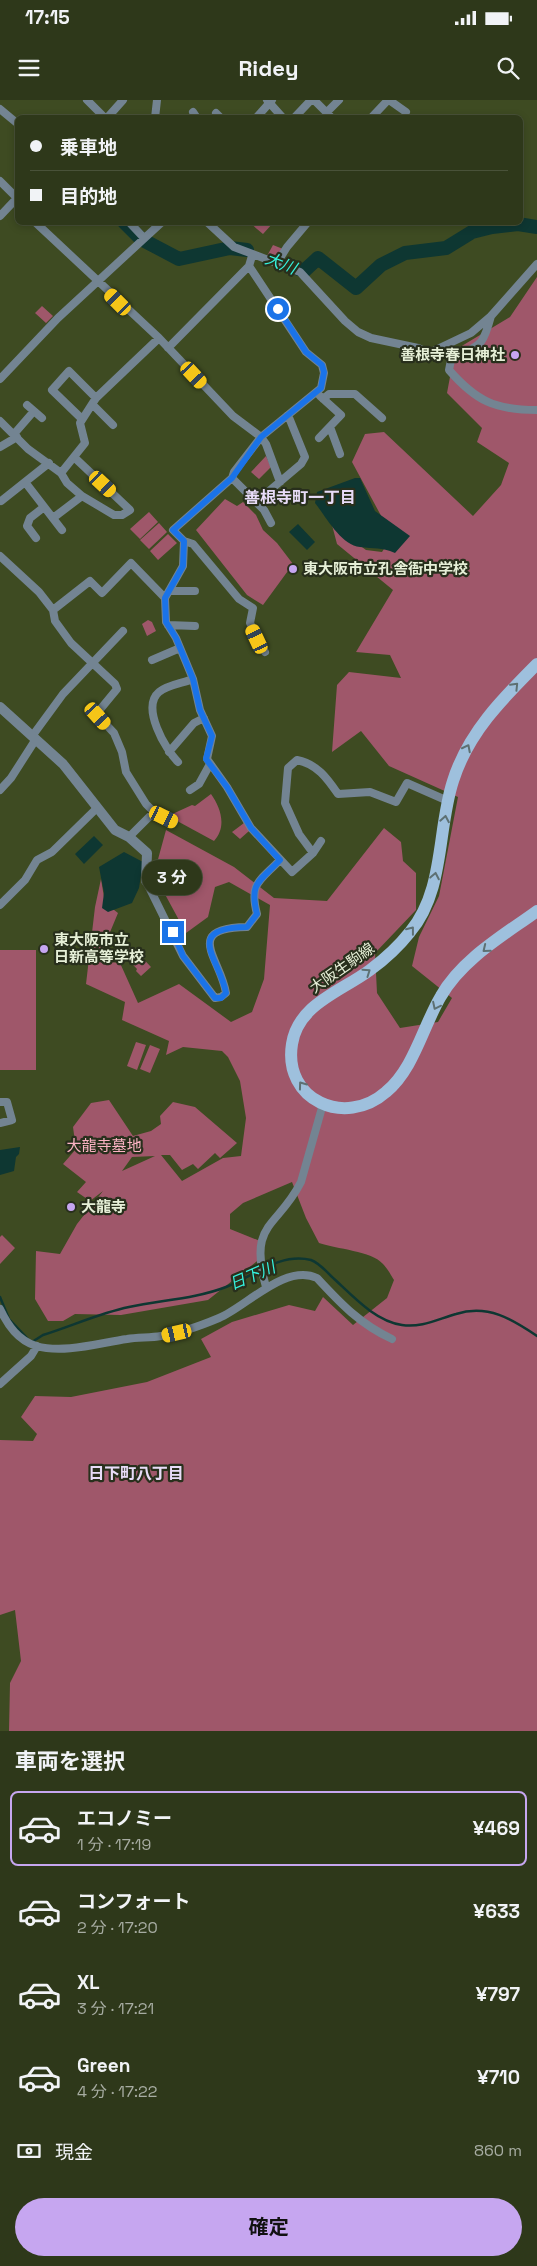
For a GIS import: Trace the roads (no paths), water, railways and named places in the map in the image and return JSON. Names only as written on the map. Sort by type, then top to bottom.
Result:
[{"type":"main road","name":"大阪生駒線","points":[[322,1104],[310,1096],[298,1080],[291,1062],[292,1044],[296,1030],[308,1012],[339,988],[369,971],[392,952],[411,932],[426,905],[433,885],[449,797],[461,759],[472,738],[494,708],[537,664]]},
{"type":"main road","points":[[322,1104],[340,1109],[356,1109],[375,1101],[389,1090],[404,1071],[442,994],[465,967],[537,912]]},
{"type":"street","points":[[87,100],[103,115]]},
{"type":"street","points":[[109,115],[123,100]]},
{"type":"street","points":[[155,115],[157,100]]},
{"type":"street","points":[[297,115],[312,100],[330,115],[339,100]]},
{"type":"street","points":[[374,115],[388,100],[406,112]]},
{"type":"street","points":[[258,115],[269,101],[281,115]]},
{"type":"street","points":[[0,109],[15,122]]},
{"type":"street","points":[[0,182],[15,200]]},
{"type":"street","points":[[0,216],[15,202]]},
{"type":"street","points":[[38,225],[159,338],[233,416],[261,437],[266,444],[280,482]]},
{"type":"street","points":[[131,225],[143,240]]},
{"type":"street","points":[[0,379],[97,282],[159,225]]},
{"type":"street","points":[[210,225],[234,247],[252,256],[300,272],[338,314],[358,332],[372,338],[418,348],[430,353],[471,333],[491,316],[537,264]]},
{"type":"street","points":[[276,264],[305,225]]},
{"type":"street","points":[[168,348],[249,266],[252,256]]},
{"type":"street","points":[[249,266],[306,352],[322,365],[324,372],[320,396]]},
{"type":"street","points":[[491,316],[486,338],[475,348],[451,360],[449,370],[466,390],[483,401],[512,410],[537,410]]},
{"type":"street","points":[[61,473],[85,444],[80,428],[82,418],[94,401],[159,338]]},
{"type":"street","points":[[82,418],[52,390],[69,371],[113,425]]},
{"type":"street","points":[[265,652],[250,623],[254,608],[239,598],[193,544],[184,541],[173,530],[232,478],[261,437],[288,415],[320,396],[355,394],[382,418]]},
{"type":"street","points":[[318,438],[341,415],[320,396]]},
{"type":"street","points":[[28,405],[42,418]]},
{"type":"street","points":[[0,447],[16,436],[34,411]]},
{"type":"street","points":[[256,502],[301,464],[305,457],[288,415]]},
{"type":"street","points":[[0,421],[28,449],[50,463],[61,473],[67,483],[82,496],[114,515],[122,515],[130,510],[75,458]]},
{"type":"street","points":[[330,427],[340,454]]},
{"type":"street","points":[[1,501],[50,463]]},
{"type":"street","points":[[232,478],[264,510],[271,523]]},
{"type":"street","points":[[25,482],[62,530]]},
{"type":"street","points":[[53,518],[82,496]]},
{"type":"street","points":[[36,538],[26,526],[30,518],[44,507]]},
{"type":"street","points":[[184,541],[183,566],[167,595],[166,622],[180,648],[193,679],[204,718],[212,736],[206,759],[236,801],[251,828],[292,872],[313,853],[321,841]]},
{"type":"street","points":[[0,556],[39,592],[53,610],[55,621],[71,643],[117,689],[98,712],[98,716],[114,733],[122,752],[126,772],[154,812],[174,822]]},
{"type":"street","points":[[53,610],[90,581],[102,593],[131,563],[167,595],[195,591]]},
{"type":"street","points":[[168,625],[196,626]]},
{"type":"street","points":[[0,790],[11,778],[34,737],[63,694],[123,631]]},
{"type":"street","points":[[152,660],[180,648]]},
{"type":"street","points":[[178,762],[169,752],[153,722],[154,700],[159,692],[193,679]]},
{"type":"street","points":[[0,707],[62,764],[115,830],[129,837],[147,853],[146,881],[183,956],[215,998],[221,998],[226,993],[225,986],[209,951],[209,943],[216,932],[226,927],[247,927],[253,921],[257,914],[252,896],[254,888],[280,860]]},
{"type":"street","points":[[169,752],[194,724],[204,718]]},
{"type":"street","points":[[313,853],[298,834],[285,803],[288,768],[297,760],[310,763],[326,778],[338,794],[370,792],[396,802],[407,782],[449,797]]},
{"type":"street","points":[[190,790],[199,784],[210,764]]},
{"type":"street","points":[[0,905],[24,880],[37,860],[52,852],[98,808]]},
{"type":"street","points":[[129,837],[154,812]]},
{"type":"street","points":[[0,1102],[7,1102],[12,1120],[0,1123]]},
{"type":"street","points":[[266,1287],[260,1266],[260,1245],[268,1224],[296,1191],[301,1182],[322,1104]]},
{"type":"street","points":[[0,1309],[7,1324],[24,1341],[37,1346],[55,1349],[93,1345],[129,1338],[159,1337],[187,1330],[222,1317],[266,1287],[290,1279],[311,1275],[318,1278],[358,1320],[371,1329],[392,1338]]},
{"type":"street","points":[[0,1384],[30,1356],[37,1346]]},
{"type":"water","points":[[355,478],[360,478],[375,511],[410,536],[395,553],[381,549],[360,547],[346,541],[334,530],[315,503],[317,492]]},
{"type":"water","points":[[298,524],[315,542],[307,550],[289,532]]},
{"type":"water","points":[[94,836],[103,845],[84,864],[75,854]]},
{"type":"water","points":[[124,852],[143,862],[139,888],[132,903],[108,912],[102,908],[104,893],[99,867]]},
{"type":"water","points":[[20,1147],[14,1171],[0,1175],[0,1150]]},
{"type":"waterway","name":"大川","points":[[127,225],[141,239],[179,259],[230,248],[247,250]]},
{"type":"waterway","name":"大川","points":[[289,265],[304,271],[318,258],[356,288],[381,265],[405,253],[446,248],[472,232],[509,225]]},
{"type":"waterway","name":"大川","points":[[523,225],[537,227]]},
{"type":"waterway","name":"日下川","points":[[32,1342],[43,1335],[118,1310],[214,1291],[236,1283],[277,1262],[300,1258],[317,1263],[364,1306],[392,1322],[409,1326],[468,1311],[479,1311],[489,1312],[509,1319],[537,1336]]},
{"type":"waterway","name":"日下川","points":[[0,1297],[9,1319],[28,1339]]},
{"type":"place","name":"善根寺春日神社","points":[[515,355]]},
{"type":"place","name":"東大阪市立孔舎衙中学校","points":[[293,569]]},
{"type":"place","name":"東大阪市立 日新高等学校","points":[[44,949]]},
{"type":"place","name":"大龍寺","points":[[71,1207]]},
{"type":"district","name":"善根寺町一丁目","points":[[300,497]]},
{"type":"district","name":"日下町八丁目","points":[[136,1473]]},
{"type":"park label","name":"大龍寺墓地","points":[[104,1146]]}]
